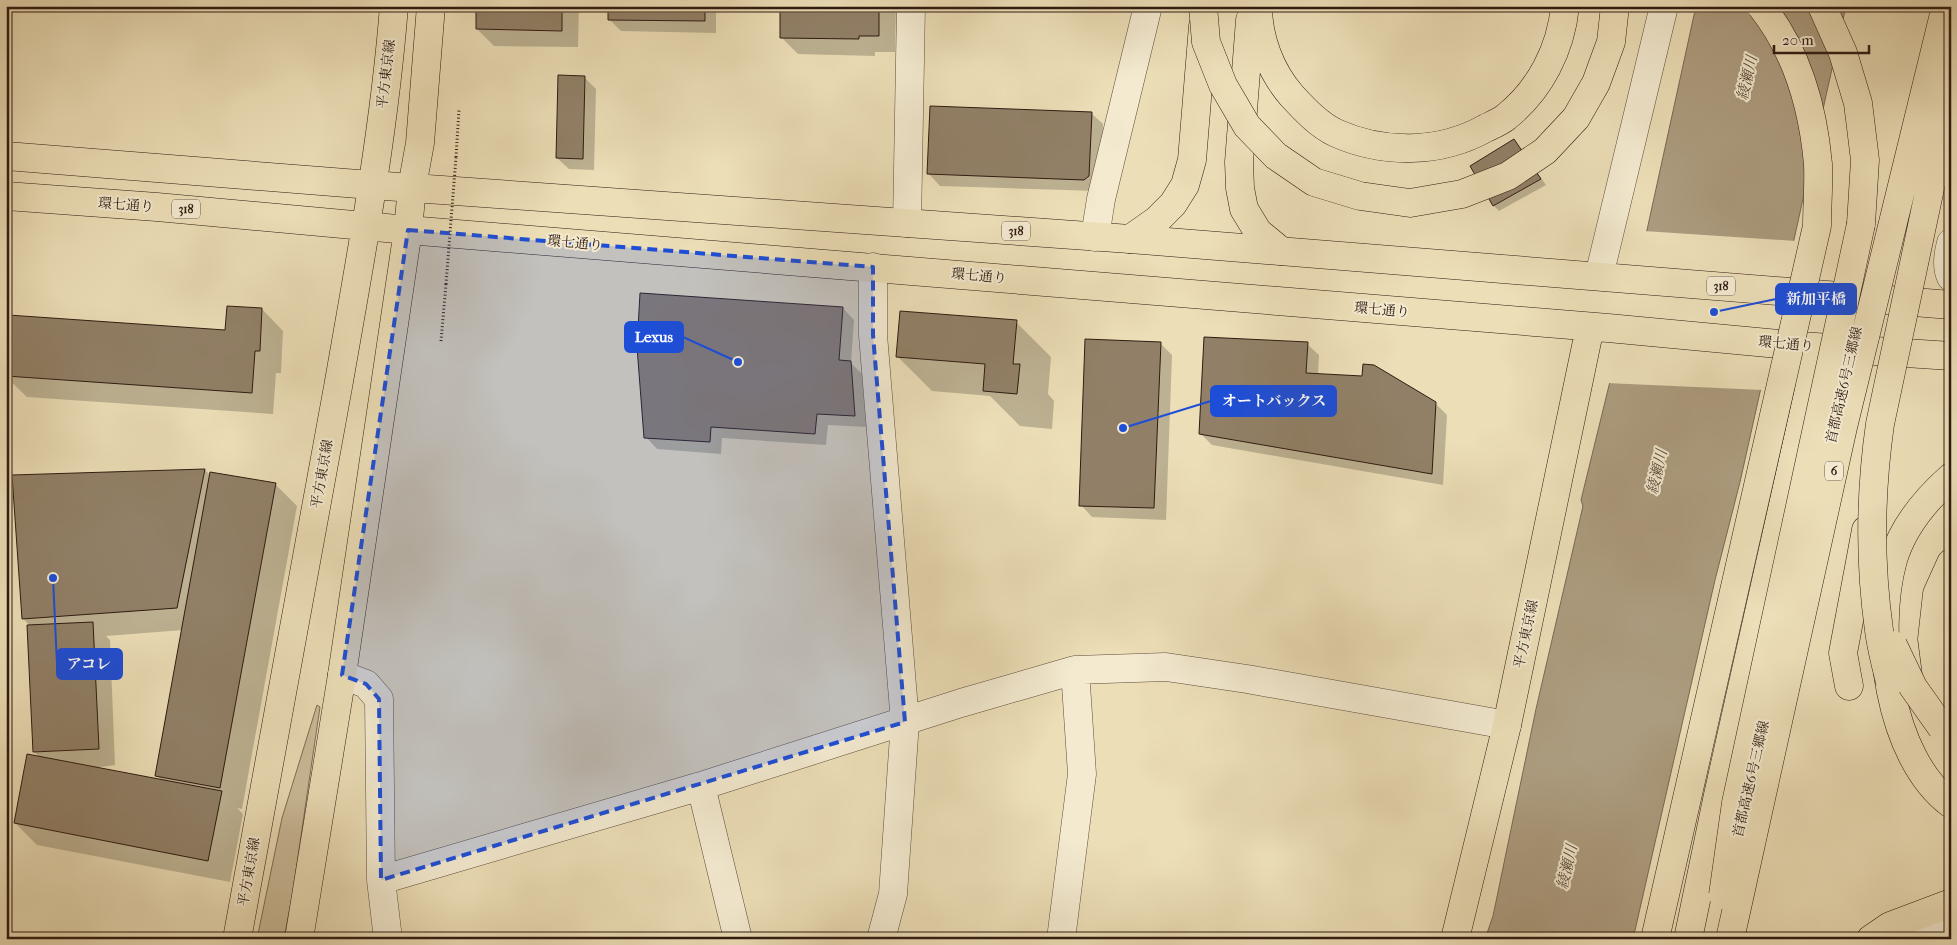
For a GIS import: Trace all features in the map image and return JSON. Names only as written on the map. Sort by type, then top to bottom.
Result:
[{"type":"main road","name":"平方東京線","points":[[237,939],[300,600],[365,226],[394,6]]},
{"type":"main road","points":[[299,939],[342,675],[408,230],[412,188],[420,143],[431,6]]},
{"type":"main road","points":[[1204,6],[1206,42],[1223,85],[1247,126],[1276,156],[1314,182],[1360,196],[1410,203],[1462,194],[1508,176],[1545,151],[1576,118],[1596,83],[1610,42],[1615,6]]},
{"type":"main road","points":[[1130,239],[1157,220],[1173,204],[1185,185],[1192,160],[1204,6]]},
{"type":"main road","points":[[1252,6],[1239,162],[1240,188],[1244,209],[1258,232],[1281,251]]},
{"type":"main road","points":[[1258,6],[1258,17],[1266,55],[1283,85],[1307,113],[1334,132],[1366,144],[1402,149],[1441,146],[1475,134],[1505,118],[1531,92],[1551,61],[1563,26],[1564,6]]},
{"type":"main road","points":[[1655,939],[1817,226],[1818,165],[1809,106],[1793,58],[1761,6]]},
{"type":"main road","points":[[1716,939],[1736,803],[1861,224],[1865,160],[1858,103],[1843,53],[1822,6]]},
{"type":"main road","name":"首都高速6号三郷線","points":[[1716,939],[1779,657],[1934,6]]},
{"type":"main road","name":"首都高速6号三郷線","points":[[1730,939],[1844,427],[1946,6]]},
{"type":"main road","points":[[1850,686],[1844,654],[1871,501],[1880,424],[1933,174],[1951,43]]},
{"type":"main road","points":[[1951,137],[1889,432],[1879,504],[1878,554],[1882,598],[1892,642],[1913,687],[1942,728],[1951,736]]},
{"type":"main road","name":"318","points":[[6,156],[371,185],[1130,239],[1951,305]]},
{"type":"main road","name":"環七通り","points":[[6,196],[157,207],[408,230],[873,267],[1800,346],[1951,356]]},
{"type":"main road","name":"平方東京線","points":[[1455,939],[1507,725],[1599,328]]},
{"type":"main road","points":[[1688,939],[1718,795],[1809,389],[1811,366],[1800,346]]},
{"type":"main road","points":[[1951,476],[1930,495],[1908,525],[1893,560],[1886,600],[1884,640],[1888,683],[1898,722],[1915,761],[1939,795],[1951,804]]},
{"type":"main road","points":[[1871,501],[1872,550],[1879,632],[1890,682],[1902,720],[1923,755],[1951,783]]},
{"type":"main road","points":[[1951,563],[1937,594],[1932,639],[1938,685],[1951,711]]},
{"type":"main road","points":[[1870,939],[1890,926],[1951,903]]},
{"type":"street","points":[[907,223],[911,6]]},
{"type":"street","points":[[1095,237],[1101,199],[1148,6]]},
{"type":"street","points":[[1610,277],[1664,6]]},
{"type":"street","points":[[1951,243],[1948,256],[1948,272],[1951,277]]},
{"type":"street","points":[[873,267],[873,335],[905,722],[893,894],[881,939]]},
{"type":"street","points":[[381,880],[701,786],[961,703],[1074,670],[1166,667],[1247,679],[1507,725]]},
{"type":"street","points":[[1062,939],[1082,774],[1074,670]]},
{"type":"street","points":[[342,675],[366,684],[379,699],[381,880],[388,939]]},
{"type":"street","points":[[701,786],[738,939]]},
{"type":"street","points":[[1912,939],[1951,926]]},
{"type":"path","points":[[441,341],[459,110]]},
{"type":"highlighted area","points":[[408,230],[873,267],[873,335],[905,722],[381,880],[379,699],[366,684],[342,675]]},
{"type":"shaded area","points":[[317,705],[320,707],[292,897],[284,938],[257,939],[282,818]]},
{"type":"water","name":"綾瀬川","points":[[1696,6],[1846,6],[1740,482],[1715,580],[1633,939],[1485,939],[1493,916],[1536,709],[1583,506],[1581,500],[1647,230]]},
{"type":"pier","points":[[1644,231],[1796,241],[1763,390],[1606,383]]},
{"type":"building","points":[[476,6],[562,6],[562,31],[476,29]]},
{"type":"building","points":[[608,6],[705,6],[705,21],[608,20]]},
{"type":"building","points":[[780,6],[879,6],[879,36],[859,36],[859,39],[780,38]]},
{"type":"building","points":[[558,75],[585,76],[583,159],[556,158]]},
{"type":"building","points":[[930,106],[1092,112],[1089,176],[1084,180],[927,174]]},
{"type":"building","points":[[1514,139],[1541,179],[1493,206],[1470,166]]},
{"type":"building","points":[[640,293],[843,307],[839,360],[851,361],[855,416],[817,414],[815,434],[711,427],[710,442],[644,438],[637,347]]},
{"type":"building","points":[[227,306],[262,308],[260,351],[255,351],[252,393],[6,376],[8,315],[225,330]]},
{"type":"building","points":[[900,311],[1017,320],[1013,364],[1020,364],[1017,394],[983,391],[985,364],[896,357]]},
{"type":"building","points":[[1204,337],[1308,342],[1306,373],[1362,376],[1363,364],[1374,365],[1436,402],[1432,474],[1199,434]]},
{"type":"building","points":[[1085,339],[1161,342],[1154,508],[1079,506]]},
{"type":"building","points":[[205,469],[177,608],[22,619],[12,475]]},
{"type":"building","points":[[210,472],[276,483],[220,788],[155,776]]},
{"type":"building","points":[[93,622],[99,749],[33,752],[27,625]]},
{"type":"building","points":[[27,754],[222,791],[208,861],[14,823]]},
{"type":"place","name":"新加平橋","points":[[1714,312]]},
{"type":"place","name":"Lexus","points":[[738,362]]},
{"type":"place","name":"オートバックス","points":[[1123,428]]},
{"type":"place","name":"アコレ","points":[[53,578]]}]
